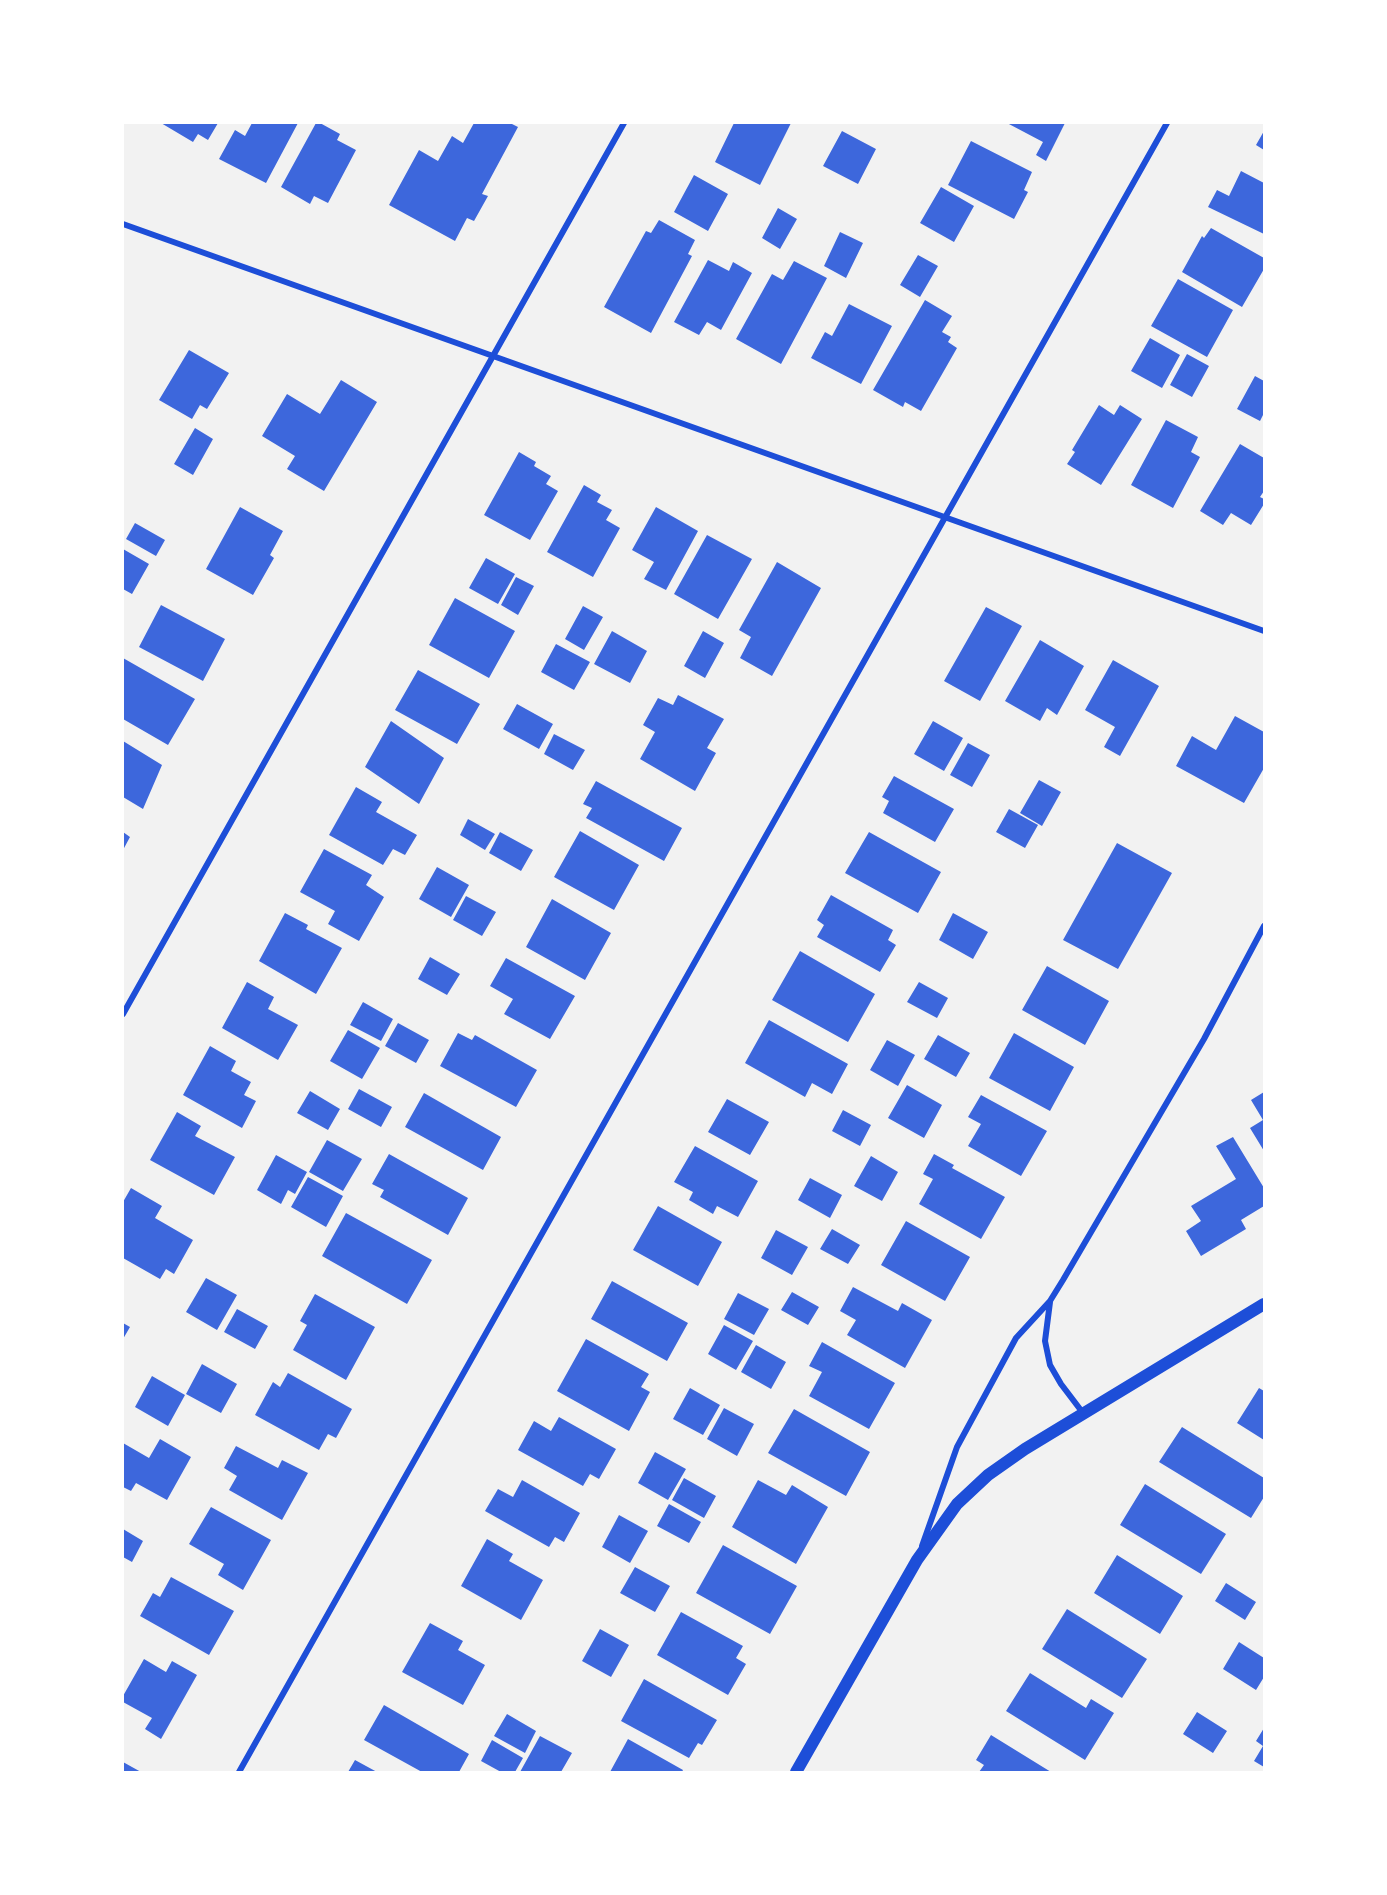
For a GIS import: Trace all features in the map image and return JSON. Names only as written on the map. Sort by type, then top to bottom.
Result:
[{"type":"main road","points":[[796,1772],[917,1560],[957,1504],[988,1475],[1025,1449],[1264,1304]]},
{"type":"street","points":[[123,1014],[624,123]]},
{"type":"street","points":[[239,1772],[1167,123]]},
{"type":"street","points":[[123,224],[1264,631]]},
{"type":"street","points":[[917,1560],[957,1447],[1016,1338],[1050,1301],[1204,1039],[1264,927]]},
{"type":"street","points":[[1050,1301],[1045,1341],[1050,1365],[1083,1413]]},
{"type":"building","points":[[161,123],[218,123],[208,140],[198,134],[193,142]]},
{"type":"building","points":[[252,123],[298,123],[266,183],[219,159],[235,130],[245,136]]},
{"type":"building","points":[[316,123],[340,134],[337,140],[356,150],[328,203],[314,196],[310,204],[281,187]]},
{"type":"building","points":[[474,123],[510,123],[518,127],[482,194],[488,196],[474,221],[467,218],[455,241],[389,205],[419,150],[438,161],[452,136],[463,143]]},
{"type":"building","points":[[734,123],[791,123],[760,185],[715,162]]},
{"type":"building","points":[[1007,123],[1065,123],[1046,161],[1036,155],[1043,142]]},
{"type":"building","points":[[842,131],[876,149],[858,184],[823,166]]},
{"type":"building","points":[[1264,131],[1264,150],[1256,145]]},
{"type":"building","points":[[971,141],[1032,172],[1024,190],[1028,192],[1014,219],[948,185]]},
{"type":"building","points":[[1241,171],[1264,183],[1264,234],[1208,207],[1217,190],[1229,196]]},
{"type":"building","points":[[694,175],[728,194],[708,231],[674,212]]},
{"type":"building","points":[[941,187],[974,206],[954,242],[920,223]]},
{"type":"building","points":[[778,208],[797,219],[780,249],[762,238]]},
{"type":"building","points":[[659,220],[695,240],[688,254],[692,256],[651,333],[604,307],[646,231],[651,233]]},
{"type":"building","points":[[1211,228],[1264,258],[1264,269],[1242,307],[1182,272],[1202,236],[1204,238]]},
{"type":"building","points":[[840,232],[863,243],[846,278],[824,266]]},
{"type":"building","points":[[918,255],[938,266],[920,297],[900,285]]},
{"type":"building","points":[[708,260],[729,271],[733,262],[752,273],[721,330],[707,322],[699,335],[674,322]]},
{"type":"building","points":[[794,261],[827,278],[781,364],[736,339],[772,274],[783,280]]},
{"type":"building","points":[[1178,279],[1233,310],[1207,357],[1151,326]]},
{"type":"building","points":[[925,300],[952,316],[942,332],[951,337],[948,342],[957,348],[921,411],[905,402],[903,407],[873,390]]},
{"type":"building","points":[[849,304],[892,326],[861,384],[811,358],[825,332],[832,336]]},
{"type":"building","points":[[1150,338],[1180,355],[1162,388],[1131,371]]},
{"type":"building","points":[[189,350],[229,373],[207,409],[200,405],[192,419],[159,400]]},
{"type":"building","points":[[1187,354],[1209,366],[1192,397],[1170,385]]},
{"type":"building","points":[[1255,376],[1264,381],[1264,413],[1260,421],[1237,409]]},
{"type":"building","points":[[341,380],[377,402],[324,491],[287,469],[295,456],[262,436],[287,394],[320,414]]},
{"type":"building","points":[[1099,405],[1114,415],[1120,405],[1142,419],[1101,485],[1067,464],[1075,452],[1072,450]]},
{"type":"building","points":[[1166,420],[1198,437],[1191,452],[1200,457],[1173,508],[1131,485]]},
{"type":"building","points":[[195,428],[213,439],[193,475],[174,464]]},
{"type":"building","points":[[1240,444],[1264,458],[1264,491],[1260,497],[1264,499],[1264,504],[1251,525],[1231,513],[1223,525],[1200,511]]},
{"type":"building","points":[[519,452],[536,462],[534,466],[551,476],[546,484],[558,491],[530,540],[484,515]]},
{"type":"building","points":[[584,485],[601,495],[597,502],[612,510],[606,520],[620,528],[593,577],[547,552]]},
{"type":"building","points":[[240,507],[283,531],[270,555],[274,558],[253,595],[206,569]]},
{"type":"building","points":[[656,507],[698,531],[666,590],[644,579],[654,562],[632,550]]},
{"type":"building","points":[[135,523],[165,540],[156,556],[126,539]]},
{"type":"building","points":[[707,535],[752,559],[718,619],[674,594]]},
{"type":"building","points":[[123,549],[149,564],[132,594],[123,589]]},
{"type":"building","points":[[486,558],[515,574],[498,604],[469,588]]},
{"type":"building","points":[[777,562],[821,588],[772,676],[740,658],[751,637],[739,630]]},
{"type":"building","points":[[516,577],[534,586],[518,615],[501,605]]},
{"type":"building","points":[[455,598],[515,631],[489,678],[429,645]]},
{"type":"building","points":[[161,605],[225,639],[203,681],[139,647]]},
{"type":"building","points":[[583,606],[603,617],[584,650],[565,639]]},
{"type":"building","points":[[986,607],[1022,626],[980,701],[944,681]]},
{"type":"building","points":[[612,631],[647,651],[630,683],[594,664]]},
{"type":"building","points":[[703,631],[724,643],[705,678],[684,666]]},
{"type":"building","points":[[1040,640],[1084,666],[1057,715],[1047,708],[1040,721],[1005,701]]},
{"type":"building","points":[[556,644],[590,662],[574,690],[541,672]]},
{"type":"building","points":[[123,658],[195,699],[168,745],[123,719]]},
{"type":"building","points":[[1113,660],[1159,686],[1120,756],[1104,747],[1115,727],[1085,710]]},
{"type":"building","points":[[418,670],[480,704],[457,744],[395,710]]},
{"type":"building","points":[[678,695],[724,719],[707,748],[716,753],[695,791],[640,759],[655,732],[643,725],[658,698],[673,705]]},
{"type":"building","points":[[517,704],[553,724],[539,749],[503,729]]},
{"type":"building","points":[[1235,716],[1264,732],[1264,768],[1244,803],[1176,766],[1192,736],[1216,750]]},
{"type":"building","points":[[391,721],[444,758],[419,804],[365,767]]},
{"type":"building","points":[[933,721],[963,738],[944,771],[914,754]]},
{"type":"building","points":[[554,734],[585,750],[573,770],[544,754]]},
{"type":"building","points":[[123,741],[162,765],[143,809],[123,797]]},
{"type":"building","points":[[968,743],[990,755],[972,787],[950,775]]},
{"type":"building","points":[[894,776],[954,809],[935,842],[883,813],[889,801],[882,797]]},
{"type":"building","points":[[1039,780],[1061,792],[1042,826],[1020,813]]},
{"type":"building","points":[[596,781],[682,828],[664,861],[586,818],[592,808],[583,804]]},
{"type":"building","points":[[356,787],[382,802],[376,812],[417,835],[405,855],[393,849],[383,865],[329,835]]},
{"type":"building","points":[[1009,809],[1038,825],[1025,848],[996,832]]},
{"type":"building","points":[[468,819],[495,834],[485,850],[460,835]]},
{"type":"building","points":[[580,831],[639,865],[614,910],[554,877]]},
{"type":"building","points":[[123,832],[130,837],[123,850]]},
{"type":"building","points":[[500,832],[533,850],[521,871],[489,853]]},
{"type":"building","points":[[869,832],[941,872],[918,913],[845,873]]},
{"type":"building","points":[[1117,843],[1172,873],[1118,969],[1063,940]]},
{"type":"building","points":[[324,849],[372,875],[366,885],[384,897],[359,941],[328,924],[335,911],[300,892]]},
{"type":"building","points":[[437,867],[469,885],[451,917],[419,899]]},
{"type":"building","points":[[831,895],[893,930],[888,940],[896,945],[880,972],[817,937],[824,925],[817,920]]},
{"type":"building","points":[[466,896],[496,912],[482,936],[453,920]]},
{"type":"building","points":[[552,899],[611,933],[585,980],[526,947]]},
{"type":"building","points":[[285,913],[308,925],[306,929],[342,948],[316,994],[259,961]]},
{"type":"building","points":[[953,913],[988,932],[973,959],[939,940]]},
{"type":"building","points":[[800,951],[875,994],[848,1042],[772,1000]]},
{"type":"building","points":[[430,957],[460,974],[447,995],[418,979]]},
{"type":"building","points":[[506,958],[575,996],[550,1039],[504,1014],[513,999],[490,986]]},
{"type":"building","points":[[1047,966],[1109,1001],[1085,1045],[1022,1010]]},
{"type":"building","points":[[247,982],[274,997],[268,1009],[298,1025],[278,1060],[222,1028]]},
{"type":"building","points":[[919,982],[948,998],[937,1018],[907,1002]]},
{"type":"building","points":[[363,1002],[393,1019],[381,1041],[350,1025]]},
{"type":"building","points":[[769,1020],[848,1064],[832,1094],[812,1083],[805,1097],[745,1063]]},
{"type":"building","points":[[398,1023],[429,1040],[416,1063],[385,1046]]},
{"type":"building","points":[[348,1030],[380,1048],[362,1079],[330,1061]]},
{"type":"building","points":[[458,1033],[472,1040],[475,1035],[537,1070],[516,1107],[440,1066]]},
{"type":"building","points":[[1014,1033],[1074,1067],[1050,1111],[989,1078]]},
{"type":"building","points":[[938,1035],[970,1053],[956,1077],[924,1059]]},
{"type":"building","points":[[887,1040],[915,1055],[898,1086],[870,1070]]},
{"type":"building","points":[[210,1046],[236,1061],[231,1071],[251,1082],[244,1095],[256,1101],[242,1128],[183,1095]]},
{"type":"building","points":[[907,1085],[942,1105],[924,1138],[888,1118]]},
{"type":"building","points":[[359,1089],[392,1107],[381,1127],[348,1109]]},
{"type":"building","points":[[310,1091],[340,1109],[328,1130],[297,1113]]},
{"type":"building","points":[[1264,1092],[1264,1151],[1250,1128],[1263,1120],[1251,1100]]},
{"type":"building","points":[[424,1093],[501,1137],[483,1170],[405,1127]]},
{"type":"building","points":[[981,1095],[1047,1131],[1021,1176],[968,1146],[981,1124],[968,1117]]},
{"type":"building","points":[[727,1099],[769,1122],[750,1155],[708,1132]]},
{"type":"building","points":[[843,1110],[871,1125],[860,1146],[832,1131]]},
{"type":"building","points":[[177,1112],[201,1126],[195,1136],[235,1157],[214,1195],[150,1160]]},
{"type":"building","points":[[1233,1137],[1264,1188],[1264,1206],[1241,1220],[1246,1229],[1201,1256],[1186,1231],[1201,1221],[1191,1206],[1236,1179],[1216,1146]]},
{"type":"building","points":[[327,1140],[362,1159],[343,1191],[309,1172]]},
{"type":"building","points":[[695,1146],[758,1181],[738,1217],[717,1206],[713,1214],[689,1200],[693,1192],[674,1182]]},
{"type":"building","points":[[389,1154],[468,1198],[448,1235],[380,1197],[384,1190],[372,1184]]},
{"type":"building","points":[[934,1154],[954,1165],[952,1168],[1005,1197],[981,1239],[919,1204],[933,1179],[923,1174]]},
{"type":"building","points":[[276,1155],[307,1172],[295,1194],[288,1190],[281,1204],[257,1190]]},
{"type":"building","points":[[871,1156],[898,1172],[882,1201],[854,1186]]},
{"type":"building","points":[[308,1177],[343,1196],[326,1227],[291,1207]]},
{"type":"building","points":[[810,1178],[842,1195],[830,1218],[798,1200]]},
{"type":"building","points":[[131,1188],[162,1206],[155,1218],[193,1240],[174,1274],[166,1269],[160,1279],[123,1258],[123,1202]]},
{"type":"building","points":[[658,1206],[722,1242],[698,1286],[633,1250]]},
{"type":"building","points":[[346,1213],[432,1260],[407,1304],[322,1256]]},
{"type":"building","points":[[906,1221],[970,1257],[945,1301],[881,1265]]},
{"type":"building","points":[[832,1229],[860,1245],[848,1264],[820,1249]]},
{"type":"building","points":[[776,1230],[808,1247],[792,1275],[761,1258]]},
{"type":"building","points":[[206,1278],[237,1295],[217,1330],[186,1312]]},
{"type":"building","points":[[612,1281],[688,1323],[667,1361],[591,1319]]},
{"type":"building","points":[[853,1287],[898,1311],[902,1303],[932,1320],[905,1368],[847,1335],[856,1320],[840,1311]]},
{"type":"building","points":[[792,1292],[819,1307],[808,1325],[781,1310]]},
{"type":"building","points":[[738,1293],[769,1309],[754,1335],[724,1319]]},
{"type":"building","points":[[315,1294],[375,1327],[346,1380],[293,1350],[307,1325],[300,1321]]},
{"type":"building","points":[[237,1309],[268,1326],[255,1349],[224,1332]]},
{"type":"building","points":[[123,1323],[130,1327],[123,1339]]},
{"type":"building","points":[[724,1325],[753,1341],[736,1370],[708,1354]]},
{"type":"building","points":[[586,1339],[649,1374],[641,1387],[650,1392],[629,1431],[557,1391]]},
{"type":"building","points":[[822,1342],[895,1383],[869,1429],[809,1396],[822,1372],[809,1366]]},
{"type":"building","points":[[756,1345],[786,1362],[771,1389],[741,1372]]},
{"type":"building","points":[[202,1364],[237,1384],[221,1413],[186,1394]]},
{"type":"building","points":[[288,1373],[352,1409],[336,1438],[328,1434],[319,1450],[255,1415],[273,1382],[280,1387]]},
{"type":"building","points":[[152,1376],[185,1395],[168,1426],[135,1407]]},
{"type":"building","points":[[690,1388],[720,1405],[703,1435],[673,1419]]},
{"type":"building","points":[[1259,1388],[1264,1391],[1264,1440],[1237,1423]]},
{"type":"building","points":[[724,1408],[754,1424],[737,1456],[707,1439]]},
{"type":"building","points":[[794,1409],[870,1452],[846,1496],[768,1453]]},
{"type":"building","points":[[559,1417],[616,1449],[599,1479],[590,1474],[583,1486],[518,1450],[534,1421],[551,1431]]},
{"type":"building","points":[[1182,1427],[1264,1478],[1264,1497],[1251,1518],[1159,1462]]},
{"type":"building","points":[[160,1439],[191,1457],[167,1500],[136,1483],[131,1491],[123,1487],[123,1443],[149,1458]]},
{"type":"building","points":[[236,1446],[278,1468],[282,1460],[308,1473],[282,1520],[229,1490],[237,1476],[224,1468]]},
{"type":"building","points":[[655,1452],[686,1469],[668,1500],[638,1483]]},
{"type":"building","points":[[684,1478],[716,1496],[704,1518],[672,1500]]},
{"type":"building","points":[[522,1480],[580,1513],[564,1542],[555,1537],[549,1547],[485,1511],[498,1489],[513,1497]]},
{"type":"building","points":[[758,1480],[786,1495],[792,1485],[828,1507],[796,1564],[732,1527]]},
{"type":"building","points":[[1145,1484],[1226,1534],[1201,1574],[1120,1525]]},
{"type":"building","points":[[669,1504],[701,1522],[689,1543],[657,1526]]},
{"type":"building","points":[[211,1507],[271,1540],[243,1590],[218,1575],[224,1564],[189,1544]]},
{"type":"building","points":[[619,1515],[648,1531],[630,1563],[602,1547]]},
{"type":"building","points":[[123,1529],[143,1541],[132,1562],[123,1557]]},
{"type":"building","points":[[487,1539],[513,1554],[509,1561],[543,1580],[521,1620],[461,1586]]},
{"type":"building","points":[[723,1545],[797,1586],[770,1634],[696,1593]]},
{"type":"building","points":[[1117,1555],[1183,1596],[1160,1634],[1094,1593]]},
{"type":"building","points":[[635,1567],[670,1586],[655,1612],[620,1593]]},
{"type":"building","points":[[171,1577],[234,1611],[209,1655],[140,1616],[153,1593],[160,1597]]},
{"type":"building","points":[[1226,1583],[1256,1602],[1245,1620],[1215,1601]]},
{"type":"building","points":[[1067,1609],[1147,1659],[1122,1698],[1042,1649]]},
{"type":"building","points":[[681,1612],[743,1646],[736,1658],[746,1664],[728,1695],[657,1655]]},
{"type":"building","points":[[430,1623],[463,1641],[458,1650],[485,1665],[463,1705],[402,1672]]},
{"type":"building","points":[[600,1629],[629,1645],[611,1677],[582,1661]]},
{"type":"building","points":[[1239,1642],[1264,1658],[1264,1677],[1256,1690],[1223,1669]]},
{"type":"building","points":[[144,1659],[166,1672],[172,1661],[197,1675],[161,1739],[145,1729],[152,1718],[123,1702],[123,1696]]},
{"type":"building","points":[[1030,1673],[1086,1708],[1091,1699],[1114,1713],[1085,1760],[1006,1711]]},
{"type":"building","points":[[644,1679],[717,1720],[702,1745],[698,1743],[689,1758],[621,1721]]},
{"type":"building","points":[[384,1705],[469,1754],[459,1772],[422,1772],[364,1740]]},
{"type":"building","points":[[1197,1712],[1227,1731],[1213,1753],[1183,1734]]},
{"type":"building","points":[[507,1714],[536,1731],[525,1753],[494,1736]]},
{"type":"building","points":[[1264,1728],[1264,1767],[1254,1761],[1263,1746],[1256,1741]]},
{"type":"building","points":[[991,1735],[1051,1772],[979,1772],[984,1765],[976,1760]]},
{"type":"building","points":[[540,1736],[572,1753],[561,1772],[520,1772]]},
{"type":"building","points":[[628,1739],[683,1770],[682,1772],[610,1772]]},
{"type":"building","points":[[492,1740],[523,1758],[515,1772],[501,1772],[481,1761]]},
{"type":"building","points":[[355,1760],[377,1772],[348,1772]]},
{"type":"building","points":[[123,1762],[141,1772],[123,1772]]}]
